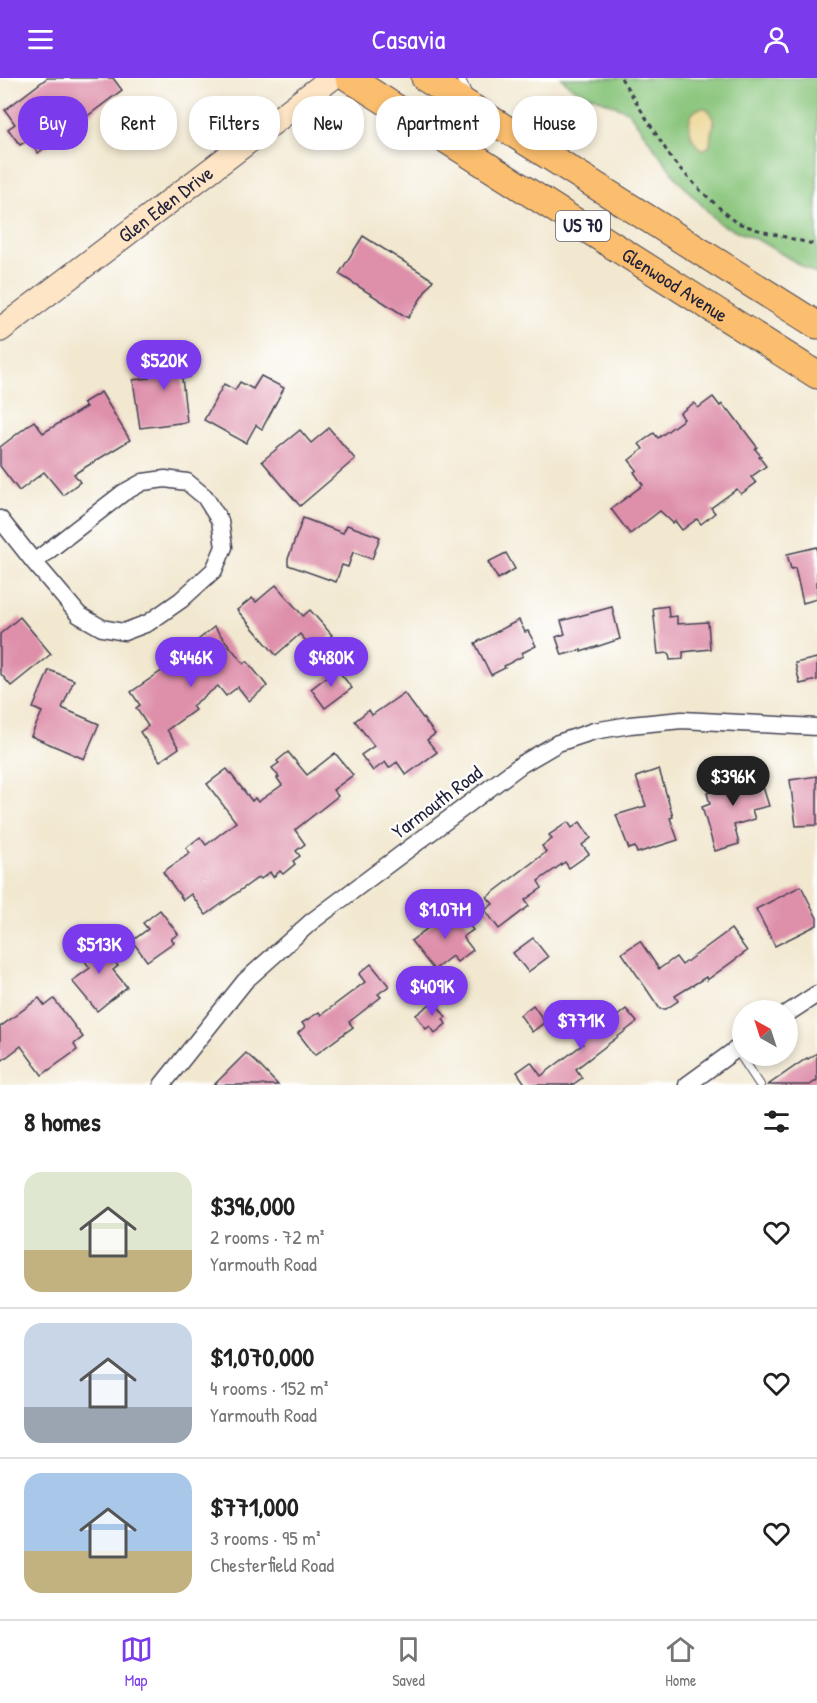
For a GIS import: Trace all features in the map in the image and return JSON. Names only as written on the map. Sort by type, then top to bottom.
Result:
[{"type":"main road","name":"Glen Eden Drive","points":[[0,330],[332,78]]},
{"type":"main road","name":"Glenwood Avenue","points":[[349,78],[817,375]]},
{"type":"main road","name":"US 70","points":[[425,78],[454,96]]},
{"type":"main road","name":"US 70","points":[[500,125],[817,325]]},
{"type":"street","points":[[0,519],[34,562],[79,615],[102,628],[124,632],[148,624],[181,600],[214,570],[224,547],[220,520],[205,497],[187,482],[165,479],[143,482],[123,493],[34,562]]},
{"type":"street","name":"Yarmouth Road","points":[[162,1085],[245,981],[311,922],[522,764],[558,743],[594,731],[682,720],[817,727]]},
{"type":"street","points":[[798,1006],[817,994]]},
{"type":"street","points":[[687,1085],[732,1054]]},
{"type":"lane","points":[[460,78],[469,96]]},
{"type":"lane","points":[[750,1066],[760,1085]]},
{"type":"path","points":[[621,78],[673,161],[735,222],[817,245]]},
{"type":"green space","points":[[561,78],[817,78],[817,275],[760,241],[720,224],[677,179],[628,111],[597,98],[597,96],[573,88]]},
{"type":"sand","points":[[700,108],[706,108],[710,112],[714,124],[710,146],[703,150],[694,141],[689,123],[691,115]]},
{"type":"building","points":[[47,78],[113,78],[122,90],[114,96],[100,96],[100,106],[88,116],[88,96],[23,96]]},
{"type":"building","points":[[18,100],[18,142],[8,129],[15,124],[5,110]]},
{"type":"building","points":[[363,236],[433,280],[408,318],[339,274]]},
{"type":"building","points":[[187,347],[190,377],[182,378],[187,422],[140,428],[133,380],[149,378],[148,367],[163,365],[161,350]]},
{"type":"building","points":[[261,376],[284,388],[262,429],[256,425],[246,443],[204,420],[224,384],[235,390],[240,382],[253,389]]},
{"type":"building","points":[[101,392],[130,440],[74,474],[80,482],[63,495],[44,472],[19,491],[0,466],[0,447],[34,421],[43,433],[86,407],[83,403]]},
{"type":"building","points":[[713,397],[720,406],[722,404],[729,410],[757,447],[755,449],[766,466],[751,477],[756,483],[741,494],[737,489],[711,508],[715,513],[701,524],[697,519],[682,530],[675,521],[673,523],[660,511],[630,534],[611,509],[643,485],[634,472],[637,470],[629,460],[643,449],[639,444],[654,433],[658,438],[684,419],[680,413],[694,403],[698,408]]},
{"type":"building","points":[[329,428],[355,459],[300,506],[262,461],[300,430],[311,443]]},
{"type":"building","points":[[303,518],[343,533],[347,525],[380,537],[372,559],[353,552],[348,567],[342,565],[336,582],[288,565],[288,559]]},
{"type":"building","points":[[817,547],[817,599],[803,603],[795,568],[791,569],[787,554]]},
{"type":"building","points":[[506,553],[515,569],[498,579],[488,562]]},
{"type":"building","points":[[276,585],[303,616],[310,610],[332,635],[314,651],[300,634],[276,655],[237,610],[252,598],[256,602]]},
{"type":"building","points":[[668,606],[669,617],[677,616],[677,624],[708,622],[710,649],[683,652],[683,659],[670,660],[669,653],[658,654],[653,608]]},
{"type":"building","points":[[612,607],[620,639],[581,652],[581,650],[562,655],[556,637],[565,634],[561,621]]},
{"type":"building","points":[[20,617],[51,654],[11,686],[0,673],[0,634]]},
{"type":"building","points":[[519,620],[536,646],[491,675],[475,643]]},
{"type":"building","points":[[214,627],[244,664],[247,661],[267,686],[249,701],[238,687],[226,696],[218,686],[192,706],[195,710],[167,730],[179,748],[160,761],[140,732],[148,726],[136,708],[140,705],[131,692],[179,659],[177,657]]},
{"type":"building","points":[[817,658],[817,680],[800,684],[795,663]]},
{"type":"building","points":[[337,669],[352,688],[325,708],[311,689]]},
{"type":"building","points":[[49,670],[74,680],[62,708],[99,724],[84,759],[31,736],[42,712],[33,708]]},
{"type":"building","points":[[404,693],[435,734],[427,740],[437,752],[406,775],[397,762],[389,768],[385,762],[373,771],[361,755],[374,746],[355,721],[369,710],[372,715]]},
{"type":"building","points":[[288,752],[307,775],[335,753],[353,775],[333,790],[338,796],[295,830],[305,844],[296,851],[300,856],[293,861],[295,864],[283,874],[280,871],[273,877],[270,872],[261,879],[259,877],[206,915],[191,894],[183,900],[163,872],[190,853],[186,848],[200,837],[206,845],[236,822],[207,784],[227,769],[252,801],[255,798],[258,802],[282,785],[272,768]]},
{"type":"building","points":[[749,768],[752,780],[760,777],[769,806],[752,810],[755,819],[734,825],[739,844],[715,851],[702,807],[710,804],[707,793],[714,791],[712,784],[734,777],[732,774]]},
{"type":"building","points":[[659,769],[673,817],[670,818],[678,840],[637,853],[635,847],[629,849],[616,815],[646,806],[636,777]]},
{"type":"building","points":[[817,776],[817,825],[796,826],[790,780]]},
{"type":"building","points":[[568,822],[572,828],[580,822],[591,838],[582,845],[589,854],[569,868],[565,862],[538,881],[542,888],[525,900],[529,906],[499,929],[485,910],[493,904],[487,897],[546,852],[542,846],[552,839],[549,835]]},
{"type":"building","points":[[801,886],[817,918],[817,925],[775,946],[756,909]]},
{"type":"building","points":[[455,907],[473,930],[463,937],[473,950],[457,962],[452,956],[434,970],[411,941]]},
{"type":"building","points":[[160,910],[178,934],[171,939],[174,942],[147,961],[132,941],[148,929],[143,923]]},
{"type":"building","points":[[731,929],[747,951],[707,980],[706,977],[675,996],[678,1001],[666,1009],[660,1009],[622,953],[640,941],[659,969],[676,957],[682,965]]},
{"type":"building","points":[[96,936],[118,966],[113,970],[127,987],[97,1011],[72,981],[90,968],[77,950]]},
{"type":"building","points":[[533,938],[548,957],[528,972],[513,953]]},
{"type":"building","points":[[371,964],[389,986],[378,994],[381,997],[349,1022],[353,1027],[315,1055],[298,1033],[305,1027],[302,1023],[319,1012],[321,1015],[365,982],[359,974]]},
{"type":"building","points":[[39,998],[45,1006],[54,999],[83,1037],[74,1044],[77,1050],[42,1075],[21,1046],[0,1062],[0,1027]]},
{"type":"building","points":[[434,1001],[446,1017],[443,1019],[446,1024],[435,1033],[430,1026],[426,1029],[416,1015]]},
{"type":"building","points":[[533,1005],[545,1022],[532,1032],[520,1015]]},
{"type":"building","points":[[626,1009],[637,1022],[576,1069],[582,1078],[572,1085],[526,1085],[517,1072],[531,1062],[541,1076],[583,1044],[576,1035],[609,1010],[615,1018]]},
{"type":"building","points":[[246,1053],[278,1085],[214,1085]]},
{"type":"building","points":[[817,1053],[817,1080],[810,1085],[768,1085],[807,1058]]}]
